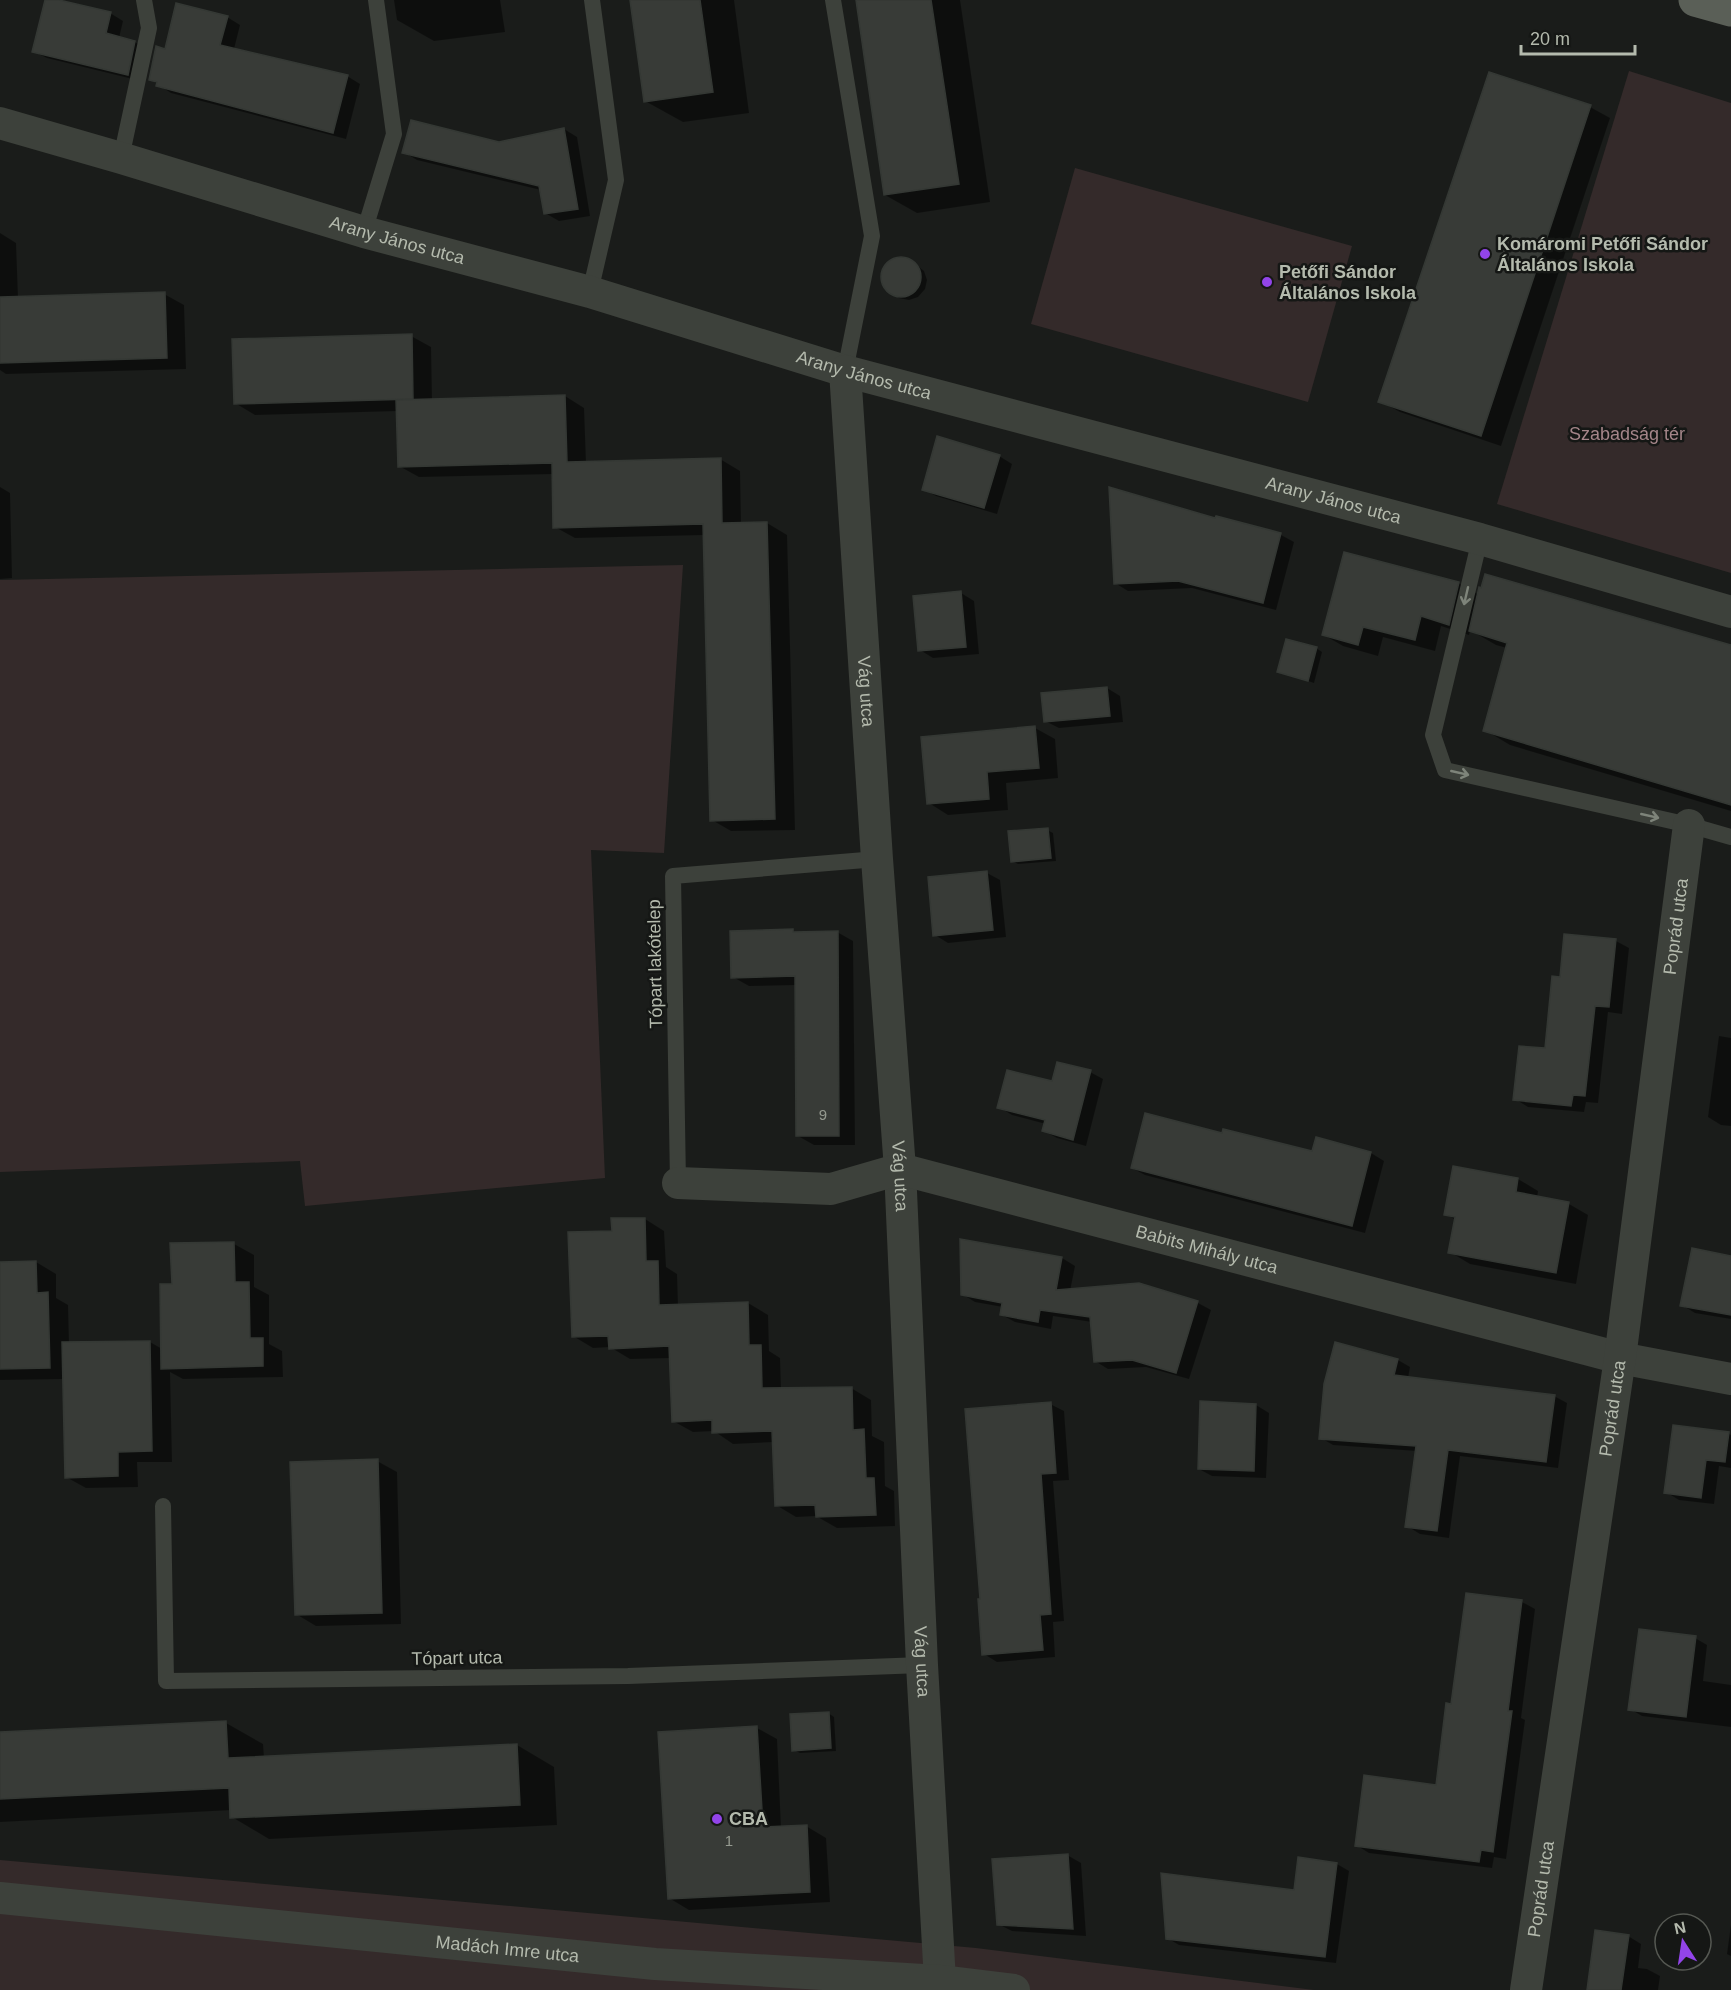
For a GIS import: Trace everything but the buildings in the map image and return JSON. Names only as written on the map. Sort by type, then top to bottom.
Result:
[{"type":"main road","points":[[1695,0],[1731,10]]},
{"type":"street","name":"Arany János utca","points":[[0,123],[364,232],[590,292],[845,371],[1480,539],[1731,612]]},
{"type":"street","name":"Vág utca","points":[[845,371],[900,1169],[922,1665],[940,1981]]},
{"type":"street","name":"Poprád utca","points":[[1526,1990],[1620,1358],[1689,825]]},
{"type":"street","name":"Babits Mihály utca","points":[[900,1169],[1620,1358],[1731,1379]]},
{"type":"street","points":[[678,1183],[831,1189],[900,1169]]},
{"type":"street","name":"Madách Imre utca","points":[[0,1898],[655,1964],[940,1981],[1014,1990]]},
{"type":"lane","points":[[121,158],[149,28],[144,0]]},
{"type":"lane","points":[[364,232],[394,134],[376,0]]},
{"type":"lane","points":[[590,292],[616,180],[592,0]]},
{"type":"lane","points":[[833,0],[872,236],[845,371]]},
{"type":"lane","points":[[1480,539],[1433,735],[1445,770],[1689,825],[1731,837]]},
{"type":"lane","name":"Tópart lakótelep","points":[[678,1183],[673,876],[877,859]]},
{"type":"lane","name":"Tópart utca","points":[[163,1506],[166,1681],[628,1676],[922,1665]]},
{"type":"green space","name":"Szabadság tér","points":[[1629,71],[1731,103],[1731,573],[1497,504]]},
{"type":"green space","points":[[1075,168],[1352,246],[1308,402],[1031,324]]},
{"type":"green space","points":[[683,565],[664,853],[591,850],[605,1178],[305,1206],[300,1161],[0,1172],[0,580]]},
{"type":"green space","points":[[0,1860],[976,1948],[1314,1990],[0,1990]]},
{"type":"place","name":"Komáromi Petőfi Sándor Általános Iskola","points":[[1485,254]]},
{"type":"place","name":"Petőfi Sándor Általános Iskola","points":[[1267,282]]},
{"type":"place","name":"CBA","points":[[717,1819]]}]
